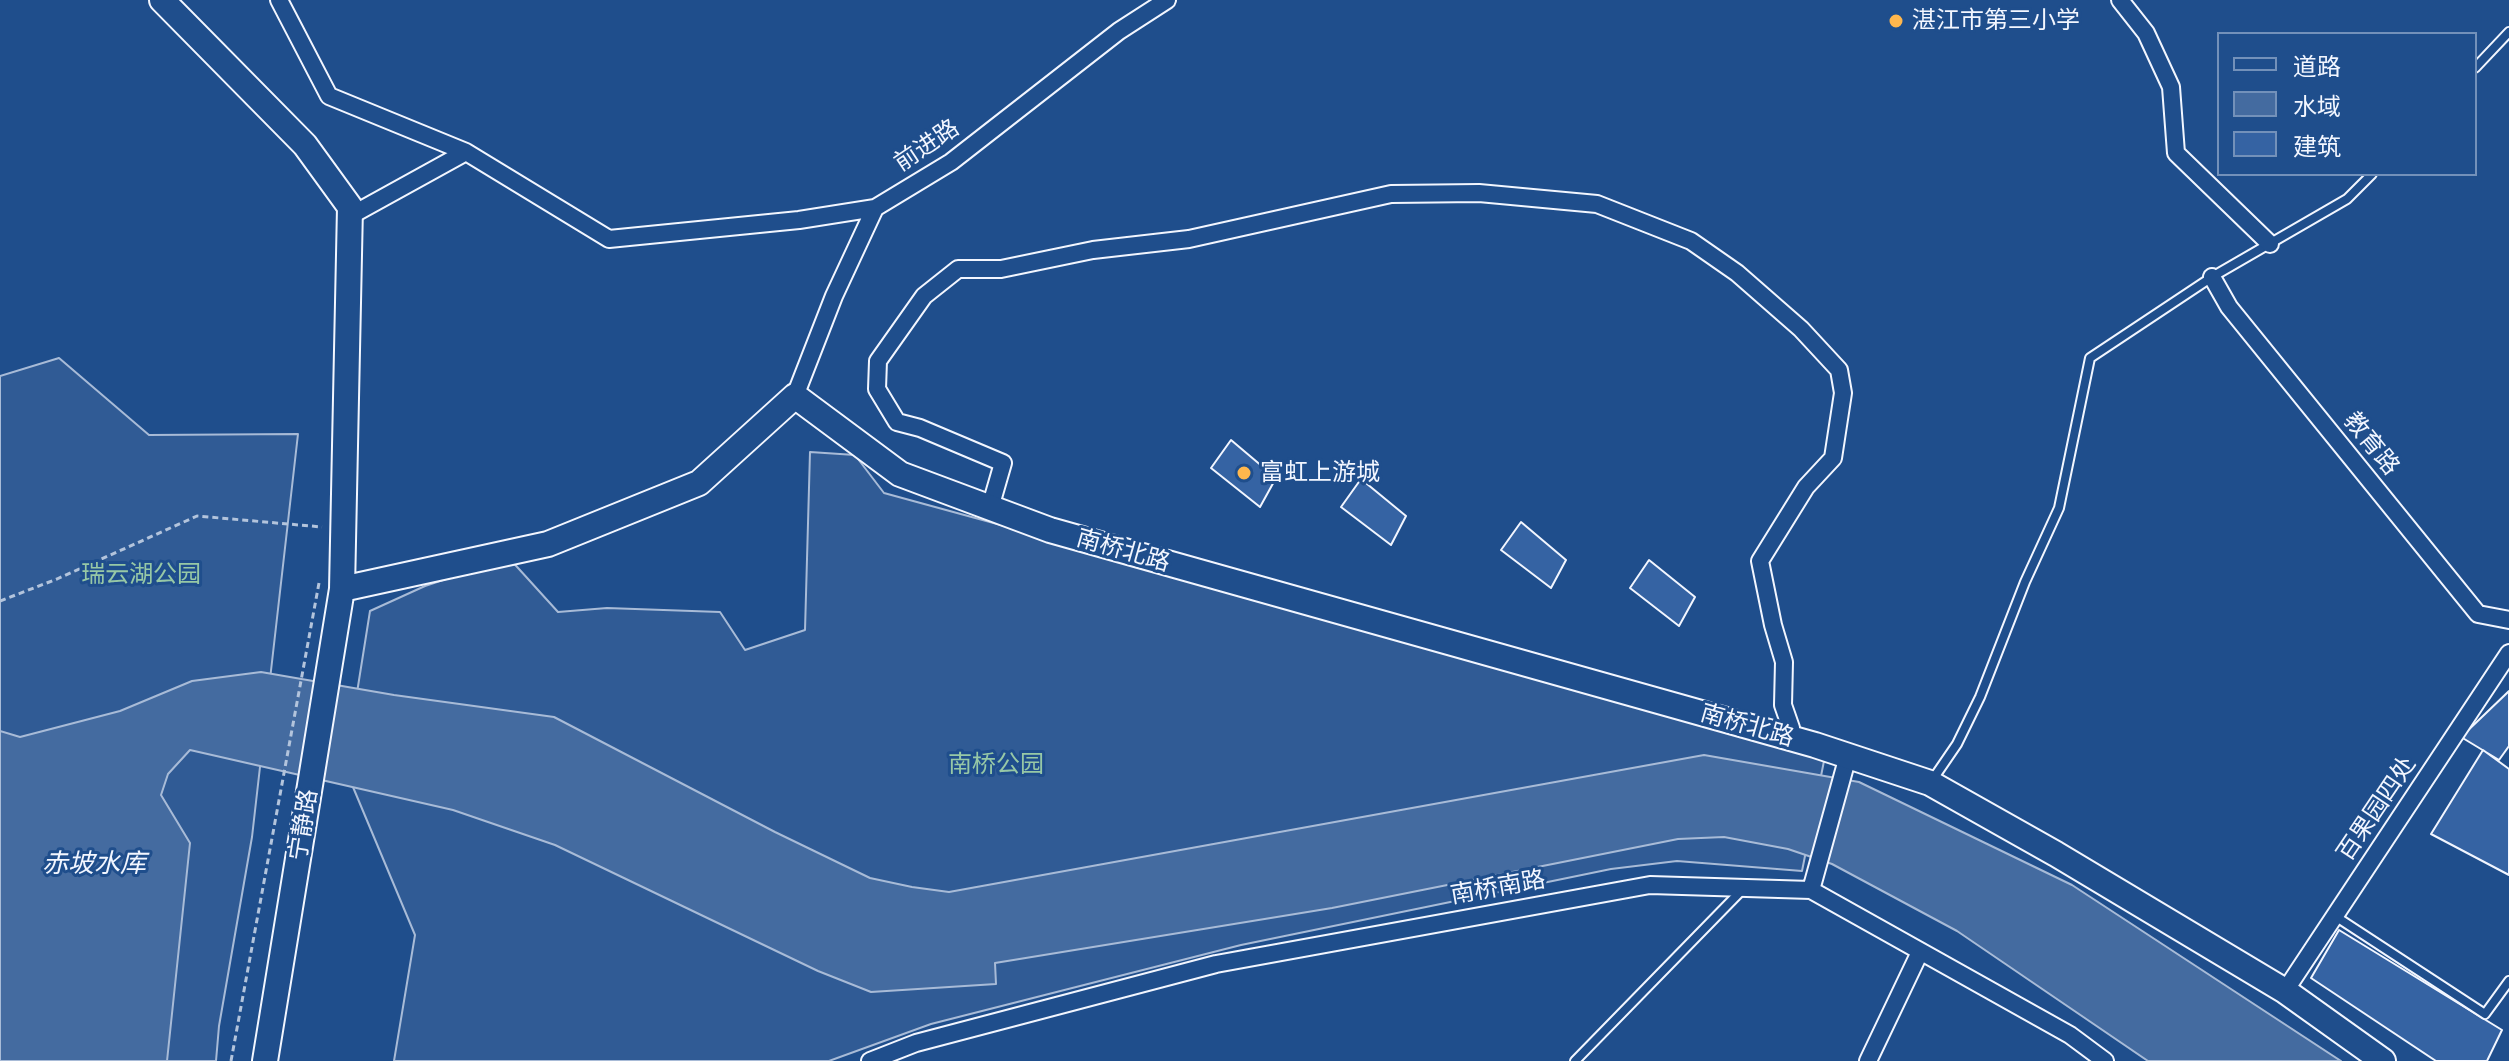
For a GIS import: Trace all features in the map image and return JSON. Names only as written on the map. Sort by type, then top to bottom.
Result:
[{"type":"street","points":[[162,0],[305,145],[350,207],[350,216],[466,152]]},
{"type":"street","points":[[279,0],[329,96],[466,152],[609,239],[799,220],[875,208]]},
{"type":"street","name":"前进路","points":[[875,208],[951,162],[1119,31],[1167,0]]},
{"type":"street","points":[[2120,0],[2146,33],[2171,87],[2176,153],[2270,244]]},
{"type":"street","points":[[990,508],[1003,463],[920,428],[897,422],[877,389],[878,361],[924,296],[958,269],[1001,269],[1093,250],[1189,239],[1391,194],[1479,193],[1597,204],[1691,241],[1737,273],[1801,329],[1839,370],[1843,393],[1833,458],[1806,487],[1760,561],[1784,662],[1783,705],[1791,728]]},
{"type":"street","points":[[342,589],[548,544],[699,483],[795,396],[834,296],[875,208]]},
{"type":"street","name":"宁静路","points":[[265,1061],[342,589],[350,216]]},
{"type":"street","name":"教育路","points":[[2212,277],[2229,307],[2478,614],[2509,620]]},
{"type":"street","name":"南桥北路","points":[[795,396],[900,474],[1050,530],[1815,745],[1930,783],[2056,854],[2285,991],[2383,1061]]},
{"type":"street","name":"百果园四处","points":[[2285,991],[2509,653]]},
{"type":"street","points":[[1811,890],[1848,756]]},
{"type":"street","name":"南桥南路","points":[[870,1061],[916,1043],[1216,964],[1650,885],[1811,890],[2070,1035],[2105,1061]]},
{"type":"street","points":[[1868,1061],[1920,952]]},
{"type":"lane","points":[[2477,66],[2509,32]]},
{"type":"lane","points":[[1930,783],[1957,744],[1980,697],[2025,582],[2059,508],[2090,358],[2212,277],[2347,199],[2370,176]]},
{"type":"lane","points":[[1791,728],[1815,745]]},
{"type":"lane","points":[[1575,1061],[1745,886]]},
{"type":"lane","points":[[2335,916],[2485,1014],[2509,981]]},
{"type":"path","points":[[0,601],[197,516],[330,528]]},
{"type":"path","points":[[231,1061],[321,572]]},
{"type":"shaded area","name":"瑞云湖公园","points":[[59,358],[149,435],[298,434],[252,837],[219,1026],[216,1061],[0,1061],[0,376]]},
{"type":"shaded area","name":"南桥公园","points":[[810,452],[855,455],[884,493],[1826,751],[1802,871],[1677,861],[1611,869],[1241,945],[931,1024],[829,1061],[394,1061],[415,935],[345,768],[370,611],[425,586],[509,558],[558,612],[607,608],[720,612],[745,650],[805,630]]},
{"type":"water","name":"赤坡水库","points":[[261,672],[394,695],[554,717],[870,878],[949,892],[1704,755],[1859,782],[2072,885],[2341,1061],[2148,1061],[1957,931],[1832,864],[1788,849],[1724,837],[1678,839],[1332,908],[995,963],[996,984],[871,992],[818,971],[555,845],[453,810],[190,750],[168,774],[161,795],[190,843],[167,1061],[0,1061],[0,731],[20,737],[120,711],[192,681]]},
{"type":"building","name":"富虹上游城","points":[[1231,440],[1276,478],[1260,507],[1211,468]]},
{"type":"building","name":"富虹上游城","points":[[1361,479],[1406,516],[1391,545],[1341,507]]},
{"type":"building","points":[[1521,522],[1566,560],[1551,588],[1501,550]]},
{"type":"building","points":[[1649,560],[1695,597],[1679,626],[1630,588]]},
{"type":"building","points":[[2509,691],[2509,746],[2499,760],[2461,737]]},
{"type":"building","points":[[2483,750],[2509,769],[2509,875],[2431,834]]},
{"type":"building","points":[[2339,930],[2502,1030],[2487,1061],[2436,1061],[2311,978]]},
{"type":"place","name":"湛江市第三小学","points":[[1896,21]]},
{"type":"place","name":"富虹上游城","points":[[1244,473]]}]
